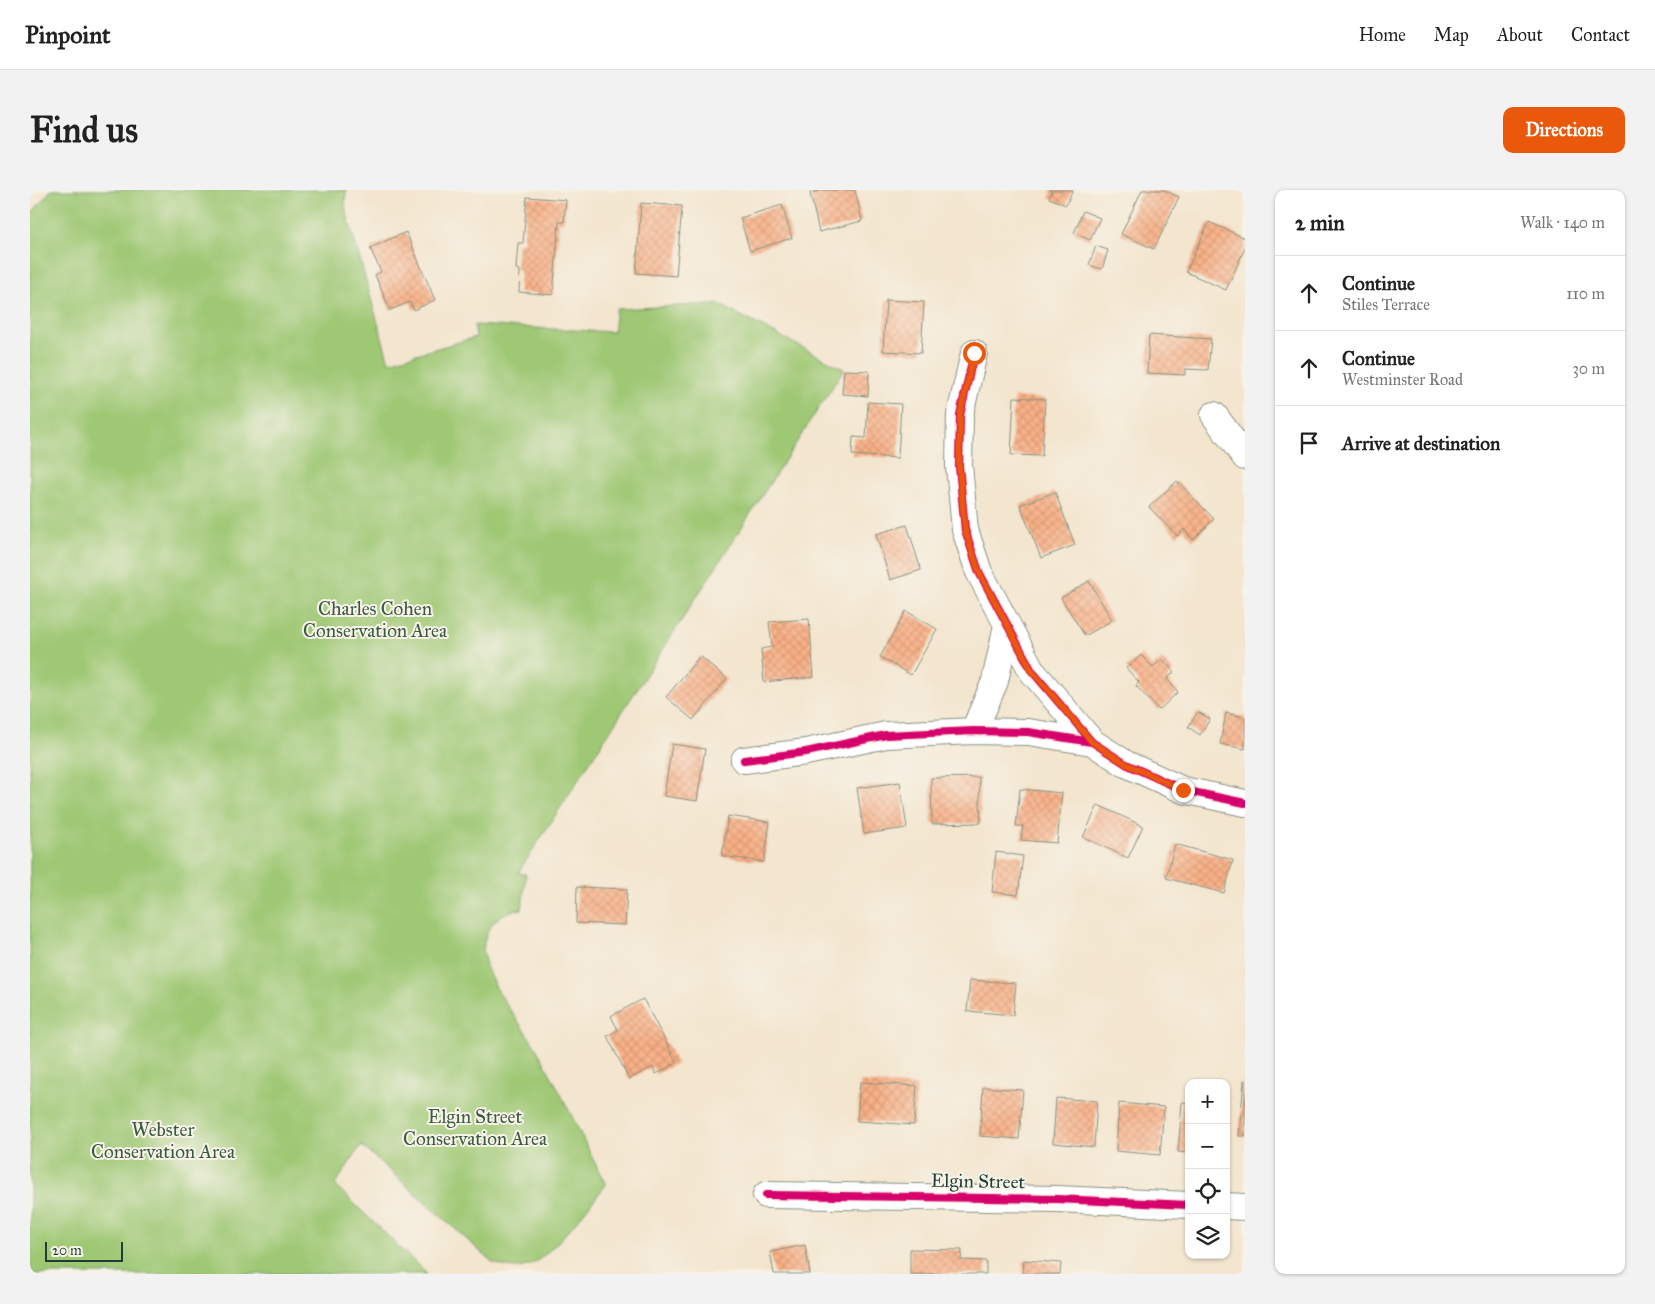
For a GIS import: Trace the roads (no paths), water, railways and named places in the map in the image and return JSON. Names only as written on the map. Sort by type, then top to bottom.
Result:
[{"type":"street","points":[[974,353],[960,415],[959,466],[965,530],[979,572],[1032,671],[1092,742],[1126,764],[1183,790],[1245,803]]},
{"type":"street","points":[[1214,415],[1245,457]]},
{"type":"street","points":[[974,731],[995,681],[1007,625]]},
{"type":"street","points":[[744,760],[806,752],[886,735],[974,731],[1028,732],[1092,742]]},
{"type":"street","name":"Elgin Street","points":[[766,1195],[1048,1199],[1185,1205]]},
{"type":"street","points":[[1230,1206],[1245,1207]]},
{"type":"park label","name":"Charles Cohen Conservation Area","points":[[375,619]]},
{"type":"park label","name":"Elgin Street Conservation Area","points":[[475,1127]]},
{"type":"park label","name":"Webster Conservation Area","points":[[163,1140]]}]
